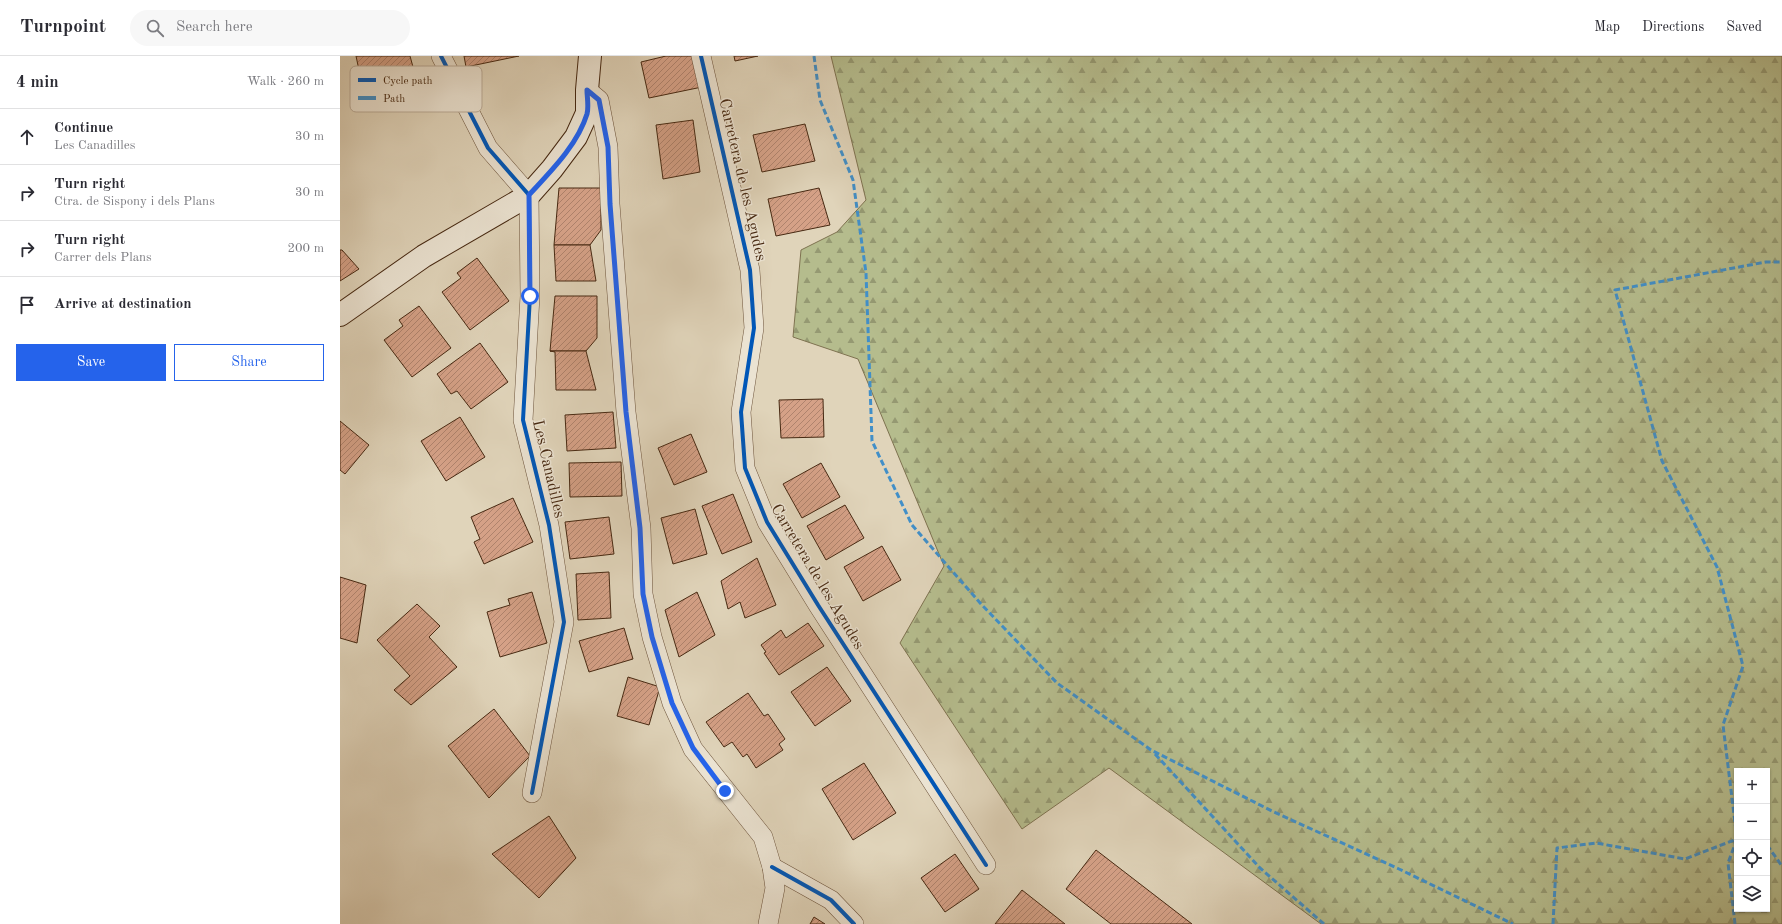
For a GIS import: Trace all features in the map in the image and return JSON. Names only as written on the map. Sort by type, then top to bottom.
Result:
[{"type":"main road","points":[[340,315],[424,256],[529,195],[552,169],[576,137],[587,113],[587,90],[590,56]]},
{"type":"street","points":[[441,56],[446,66]]},
{"type":"street","name":"Carretera de les Agudes","points":[[701,56],[750,270],[754,328],[741,412],[745,468],[768,522],[810,592],[986,865]]},
{"type":"street","points":[[587,90],[599,100],[608,147],[610,204],[626,412],[640,528],[643,594],[652,637],[672,703],[693,748],[763,837],[772,867],[776,888],[768,924]]},
{"type":"street","points":[[470,112],[488,148],[529,195]]},
{"type":"street","name":"Les Canadilles","points":[[529,195],[530,296],[523,420],[549,525],[564,622],[532,793]]},
{"type":"street","points":[[772,867],[831,900],[854,924]]},
{"type":"green space","points":[[831,56],[1782,56],[1782,924],[1321,924],[1109,768],[1022,829],[900,643],[944,566],[858,359],[793,337],[801,250],[837,232],[866,200]]},
{"type":"building","points":[[356,56],[410,56],[413,66],[358,66]]},
{"type":"building","points":[[464,56],[519,56],[471,66],[466,66]]},
{"type":"building","points":[[666,56],[694,56],[702,87],[649,98],[641,62]]},
{"type":"building","points":[[734,56],[758,56],[735,61]]},
{"type":"building","points":[[693,120],[700,172],[663,179],[656,125]]},
{"type":"building","points":[[805,124],[815,161],[762,172],[753,135]]},
{"type":"building","points":[[559,188],[601,188],[601,230],[590,245],[554,245]]},
{"type":"building","points":[[819,188],[830,225],[776,236],[768,199]]},
{"type":"building","points":[[554,245],[590,245],[596,281],[556,281]]},
{"type":"building","points":[[340,250],[342,250],[359,269],[340,281]]},
{"type":"building","points":[[477,258],[509,301],[470,330],[442,292],[461,278],[457,273]]},
{"type":"building","points":[[555,296],[597,296],[597,338],[586,351],[550,351]]},
{"type":"building","points":[[419,306],[451,348],[412,377],[384,340],[403,326],[399,320]]},
{"type":"building","points":[[480,343],[508,382],[471,409],[457,391],[451,394],[437,374]]},
{"type":"building","points":[[550,351],[586,351],[596,390],[556,390],[555,352]]},
{"type":"building","points":[[823,399],[824,437],[781,438],[779,400]]},
{"type":"building","points":[[613,412],[616,448],[567,451],[565,415]]},
{"type":"building","points":[[460,417],[485,457],[446,481],[421,441]]},
{"type":"building","points":[[340,421],[369,445],[345,474],[340,470]]},
{"type":"building","points":[[691,434],[707,472],[674,485],[658,448]]},
{"type":"building","points":[[621,462],[622,496],[570,497],[569,463]]},
{"type":"building","points":[[821,463],[840,497],[802,518],[783,484]]},
{"type":"building","points":[[733,494],[752,542],[722,554],[702,506]]},
{"type":"building","points":[[513,498],[533,542],[484,564],[474,542],[480,539],[471,517]]},
{"type":"building","points":[[845,505],[864,538],[826,560],[807,526]]},
{"type":"building","points":[[695,509],[707,554],[673,564],[661,518]]},
{"type":"building","points":[[609,517],[614,554],[570,559],[565,522]]},
{"type":"building","points":[[882,546],[901,580],[863,601],[844,567]]},
{"type":"building","points":[[757,558],[776,605],[745,618],[740,602],[728,609],[721,581]]},
{"type":"building","points":[[609,572],[611,618],[578,620],[576,574]]},
{"type":"building","points":[[340,577],[366,585],[357,643],[340,638]]},
{"type":"building","points":[[532,592],[547,643],[500,657],[487,612],[510,605],[508,599]]},
{"type":"building","points":[[697,592],[715,635],[679,657],[665,610]]},
{"type":"building","points":[[417,604],[440,626],[429,637],[457,667],[411,705],[394,690],[410,676],[377,640]]},
{"type":"building","points":[[808,623],[824,646],[779,675],[764,653],[766,652],[761,645],[781,630],[786,638]]},
{"type":"building","points":[[624,628],[633,659],[589,672],[579,641]]},
{"type":"building","points":[[827,667],[851,701],[815,726],[791,692]]},
{"type":"building","points":[[628,677],[660,687],[649,725],[617,716]]},
{"type":"building","points":[[748,693],[764,716],[768,714],[785,739],[779,744],[783,750],[756,768],[747,754],[743,757],[732,742],[724,747],[706,722]]},
{"type":"building","points":[[494,709],[530,756],[489,798],[448,746]]},
{"type":"building","points":[[864,763],[896,813],[853,840],[822,789]]},
{"type":"building","points":[[549,816],[576,858],[539,898],[492,854]]},
{"type":"building","points":[[1096,850],[1192,924],[1111,924],[1066,889]]},
{"type":"building","points":[[955,854],[979,889],[945,912],[921,878]]},
{"type":"building","points":[[1022,890],[1065,924],[995,924]]},
{"type":"building","points":[[814,917],[825,924],[810,924]]},
{"type":"marked path","points":[[814,56],[820,100],[853,180],[866,273],[872,441],[912,525],[981,604],[1057,683],[1151,750],[1272,811],[1399,869],[1513,924]]},
{"type":"marked path","points":[[1553,924],[1557,848],[1596,843],[1685,859],[1737,839],[1723,725],[1743,666],[1717,567],[1662,461],[1615,290],[1766,262],[1782,262]]},
{"type":"marked path","points":[[1155,754],[1260,868],[1324,924]]},
{"type":"marked path","points":[[1735,924],[1728,863],[1737,840]]},
{"type":"marked path","points":[[1770,849],[1782,866]]},
{"type":"cycle path","points":[[441,56],[446,66]]},
{"type":"cycle path","points":[[701,56],[750,270],[754,328],[741,412],[745,468],[767,522],[818,605],[986,865]]},
{"type":"cycle path","points":[[470,112],[488,148],[529,195],[530,296],[523,420],[549,525],[564,622],[532,793]]},
{"type":"cycle path","points":[[772,867],[831,900],[854,924]]},
{"type":"route","points":[[530,296],[529,195],[552,169],[576,137],[587,113],[587,90],[599,100],[608,147],[610,204],[626,412],[640,528],[643,594],[652,637],[672,703],[693,748],[725,791]]}]
